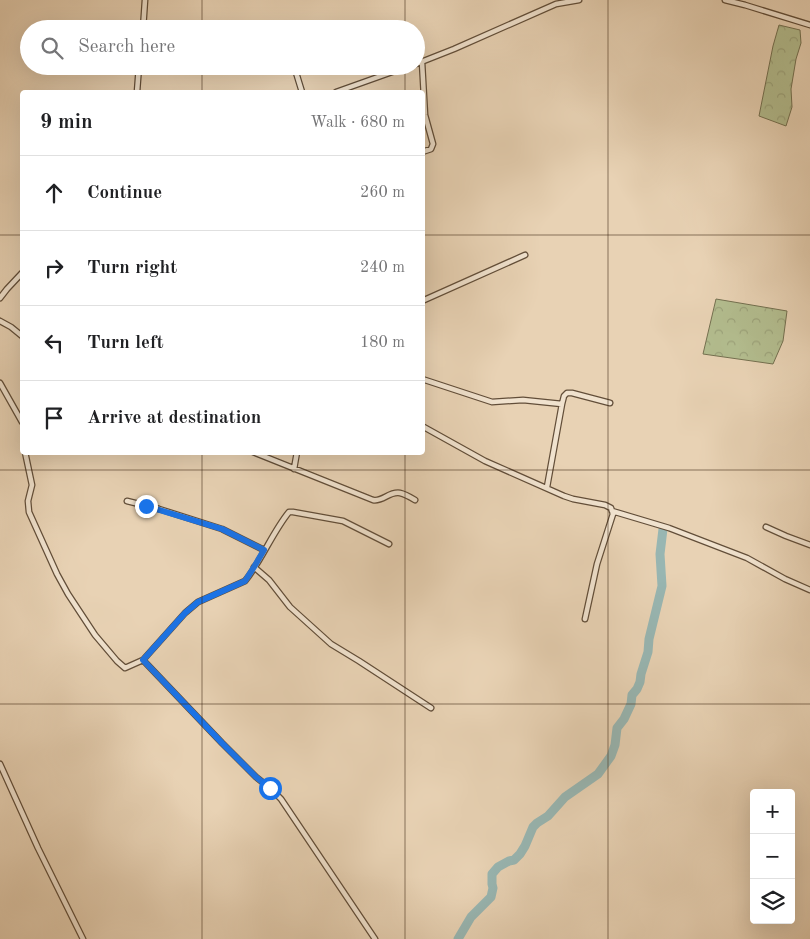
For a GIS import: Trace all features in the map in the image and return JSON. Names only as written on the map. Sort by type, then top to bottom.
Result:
[{"type":"street","points":[[144,20],[145,0]]},
{"type":"street","points":[[425,61],[556,4],[579,0]]},
{"type":"street","points":[[725,0],[810,25]]},
{"type":"street","points":[[137,90],[138,75]]},
{"type":"street","points":[[297,75],[301,90]]},
{"type":"street","points":[[342,90],[384,75]]},
{"type":"street","points":[[423,75],[424,90]]},
{"type":"street","points":[[425,115],[432,144],[430,148],[425,150]]},
{"type":"street","points":[[425,300],[525,255]]},
{"type":"street","points":[[0,298],[20,276]]},
{"type":"street","points":[[0,321],[20,334]]},
{"type":"street","points":[[425,380],[492,402],[523,400],[562,404]]},
{"type":"street","points":[[0,383],[20,418]]},
{"type":"street","points":[[547,487],[565,394],[568,392],[610,403]]},
{"type":"street","points":[[425,428],[485,461],[573,499],[605,505],[612,511],[669,528],[746,558],[810,590]]},
{"type":"street","points":[[26,455],[32,484],[28,501],[29,512],[57,574],[95,635],[125,668],[143,660],[185,613],[198,602],[245,581],[290,512],[343,521],[389,544]]},
{"type":"street","points":[[261,455],[373,500],[379,501],[389,494],[398,492],[415,500]]},
{"type":"street","points":[[294,469],[296,455]]},
{"type":"street","points":[[127,501],[222,529],[264,550]]},
{"type":"street","points":[[584,619],[597,564],[610,526],[612,511]]},
{"type":"street","points":[[766,527],[810,545]]},
{"type":"street","points":[[254,567],[269,580],[290,607],[331,644],[431,708]]},
{"type":"street","points":[[143,660],[222,743],[281,799],[375,939]]},
{"type":"street","points":[[0,764],[38,848],[83,939]]},
{"type":"green space","points":[[779,25],[800,30],[801,43],[791,89],[792,107],[786,126],[759,116]]},
{"type":"green space","points":[[716,299],[787,311],[783,341],[773,364],[703,354]]},
{"type":"waterway","points":[[458,939],[471,917],[491,897],[493,888],[492,874],[498,867],[514,860],[525,846],[533,827],[548,816],[565,797],[598,774],[611,756],[615,745],[617,728],[624,719],[631,704],[632,695],[640,682],[648,652],[649,639],[662,586],[660,554],[663,529]]},
{"type":"route","points":[[146,506],[222,529],[264,550],[245,581],[198,602],[185,613],[143,660],[222,743],[256,777],[270,788]]}]
